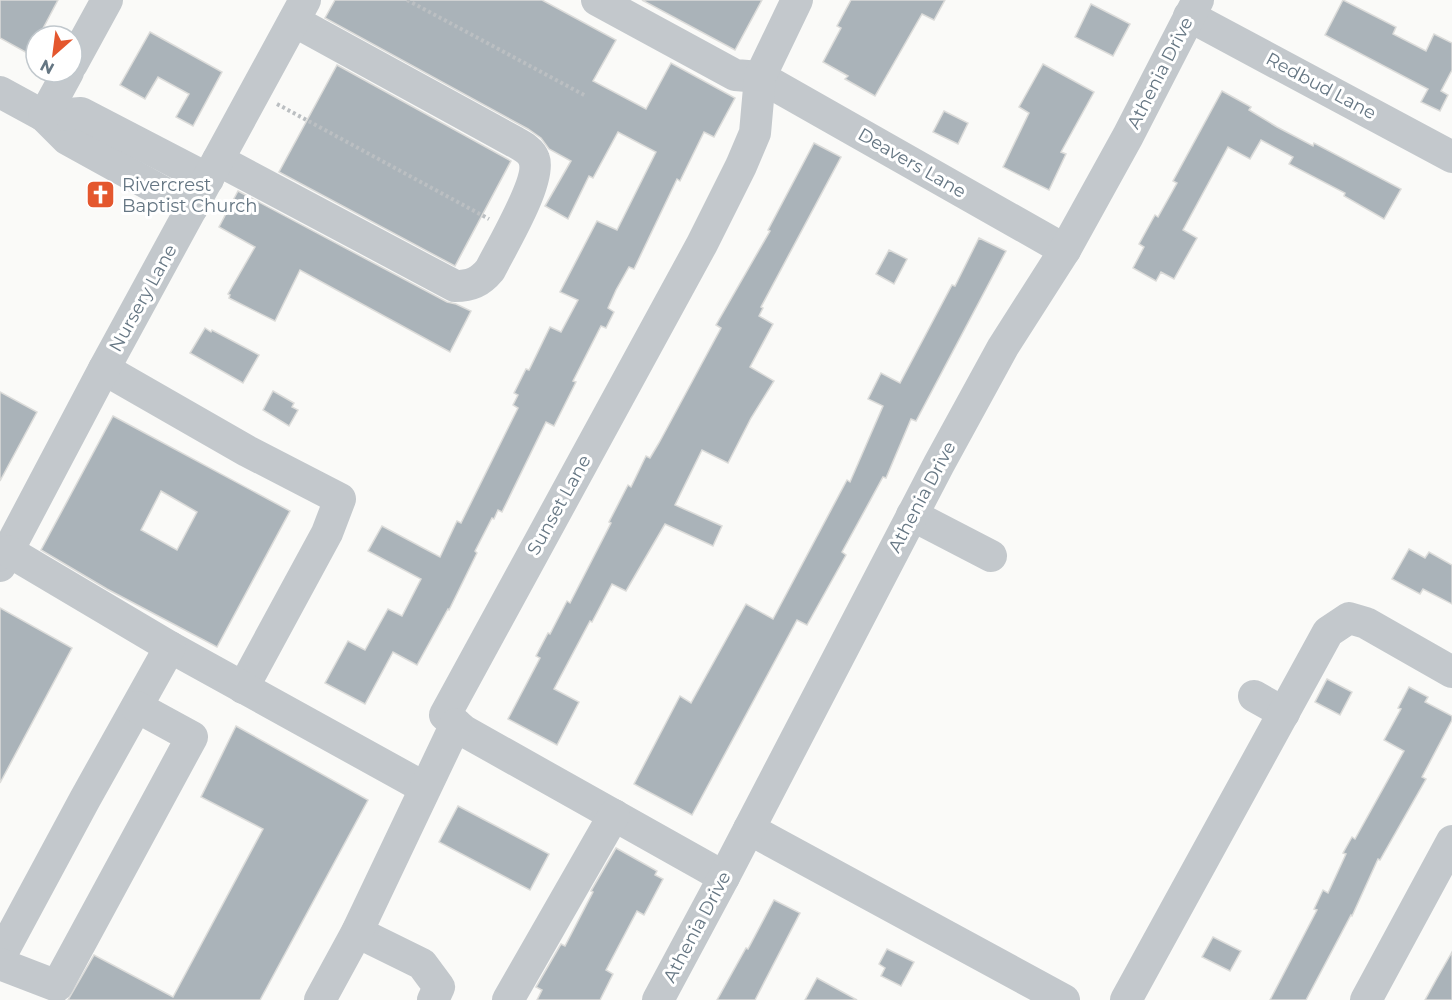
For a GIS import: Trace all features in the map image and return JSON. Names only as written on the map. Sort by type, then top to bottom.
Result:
[{"type":"street","points":[[84,42],[107,0]]},
{"type":"street","points":[[597,0],[735,75],[760,77]]},
{"type":"street","name":"Sunset Lane","points":[[456,724],[445,715],[450,705],[702,244],[741,166],[755,133],[760,77],[797,0]]},
{"type":"street","name":"Redbud Lane","points":[[1193,8],[1452,157]]},
{"type":"street","name":"Athenia Drive","points":[[658,1000],[912,515],[1003,347],[1065,250],[1128,136],[1193,8]]},
{"type":"street","points":[[45,116],[81,113],[213,170],[455,286],[469,286],[483,279],[490,270],[530,190],[536,171],[534,157],[524,148],[300,10]]},
{"type":"street","name":"Nursery Lane","points":[[4,558],[104,369],[300,10]]},
{"type":"street","name":"Deavers Lane","points":[[760,77],[1065,250]]},
{"type":"street","points":[[45,116],[62,84]]},
{"type":"street","points":[[0,92],[45,116],[66,139],[192,208]]},
{"type":"street","points":[[104,369],[247,451],[340,499],[327,533],[243,688]]},
{"type":"street","points":[[912,515],[991,556]]},
{"type":"street","points":[[4,558],[425,788]]},
{"type":"street","points":[[1126,1000],[1328,633],[1348,618],[1366,623],[1452,672]]},
{"type":"street","points":[[0,957],[170,647]]},
{"type":"street","points":[[1254,696],[1284,713]]},
{"type":"street","points":[[0,964],[57,986],[192,737],[137,707]]},
{"type":"street","points":[[320,1000],[357,932],[456,724],[464,731],[724,877]]},
{"type":"street","points":[[508,1000],[614,815]]},
{"type":"street","points":[[749,829],[1064,1000]]},
{"type":"street","points":[[1366,1000],[1452,841]]},
{"type":"street","points":[[357,932],[422,964],[439,987],[433,1000]]},
{"type":"path","points":[[407,0],[586,96]]},
{"type":"path","points":[[255,92],[510,230]]},
{"type":"building","points":[[0,0],[58,0],[45,24],[24,24],[24,51],[0,38]]},
{"type":"building","points":[[335,0],[542,0],[616,40],[593,81],[646,109],[671,63],[735,98],[714,137],[704,132],[680,181],[677,179],[634,269],[629,267],[616,290],[608,308],[614,312],[606,328],[601,326],[573,381],[576,382],[554,426],[546,422],[502,512],[498,510],[494,519],[492,518],[449,610],[417,665],[393,652],[365,704],[325,683],[348,641],[365,650],[388,609],[402,616],[421,579],[368,551],[382,526],[440,557],[457,521],[461,523],[518,408],[513,405],[518,395],[514,393],[526,369],[529,370],[550,327],[561,332],[578,300],[560,292],[597,221],[617,230],[656,152],[618,132],[593,178],[589,176],[568,219],[545,206],[571,161],[549,149],[541,138],[528,129],[325,18]]},
{"type":"building","points":[[642,0],[762,0],[735,50]]},
{"type":"building","points":[[851,0],[945,0],[934,20],[922,14],[875,96],[845,79],[848,76],[823,62],[841,28],[837,26]]},
{"type":"building","points":[[1343,0],[1396,27],[1393,34],[1426,51],[1434,34],[1452,43],[1452,70],[1441,91],[1448,95],[1440,111],[1421,102],[1428,89],[1325,35]]},
{"type":"building","points":[[1091,4],[1130,24],[1113,56],[1075,37]]},
{"type":"building","points":[[150,32],[222,72],[193,126],[176,117],[189,94],[158,77],[145,99],[120,85]]},
{"type":"building","points":[[1043,64],[1094,92],[1061,152],[1066,154],[1049,190],[1003,167],[1029,113],[1019,107]]},
{"type":"building","points":[[337,65],[511,161],[455,266],[279,172]]},
{"type":"building","points":[[1222,91],[1251,107],[1249,110],[1277,127],[1313,146],[1314,143],[1401,189],[1384,219],[1344,196],[1345,193],[1289,164],[1293,157],[1261,140],[1250,159],[1228,147],[1183,230],[1197,238],[1174,279],[1161,272],[1156,281],[1133,268],[1144,247],[1139,244],[1155,215],[1158,217],[1177,183],[1173,181]]},
{"type":"building","points":[[944,111],[968,123],[958,144],[933,132]]},
{"type":"building","points":[[814,143],[841,157],[761,307],[763,308],[759,316],[773,324],[750,367],[774,381],[751,418],[728,463],[702,450],[675,505],[722,526],[713,546],[665,524],[626,591],[612,584],[554,689],[579,702],[557,745],[508,719],[540,658],[536,656],[548,633],[550,634],[567,601],[570,603],[628,485],[631,487],[646,456],[650,458],[659,443],[721,328],[716,325],[770,231],[768,230]]},
{"type":"building","points":[[238,191],[447,302],[471,311],[450,352],[300,270],[275,321],[229,298],[228,294],[255,247],[219,227]]},
{"type":"building","points":[[979,238],[1006,251],[916,421],[911,419],[886,478],[883,477],[842,552],[846,555],[807,625],[797,620],[692,815],[634,784],[680,696],[691,703],[746,604],[773,619],[847,480],[850,482],[883,406],[868,399],[881,373],[900,383],[952,285],[955,286]]},
{"type":"building","points":[[889,250],[907,259],[894,284],[876,274]]},
{"type":"building","points":[[205,328],[259,355],[243,383],[190,353]]},
{"type":"building","points":[[273,391],[294,403],[292,407],[298,410],[289,426],[263,410]]},
{"type":"building","points":[[0,392],[37,412],[0,481]]},
{"type":"building","points":[[113,416],[290,511],[217,647],[107,589],[41,550]],"holes":[[[161,491],[197,512],[177,550],[141,530]]]},
{"type":"building","points":[[1409,549],[1425,558],[1429,552],[1452,565],[1452,604],[1423,589],[1420,594],[1392,579]]},
{"type":"building","points":[[0,608],[72,648],[0,783]]},
{"type":"building","points":[[1327,679],[1352,692],[1340,715],[1315,702]]},
{"type":"building","points":[[1409,687],[1428,697],[1425,702],[1452,716],[1422,777],[1426,779],[1380,860],[1378,859],[1352,916],[1306,1000],[1270,1000],[1317,910],[1314,909],[1323,890],[1328,893],[1346,854],[1343,853],[1352,837],[1355,839],[1404,751],[1384,740],[1401,709],[1398,708]]},
{"type":"building","points":[[236,726],[368,800],[260,1000],[68,1000],[94,955],[173,997],[263,829],[201,797]]},
{"type":"building","points":[[458,806],[549,854],[530,890],[439,842]]},
{"type":"building","points":[[616,848],[657,871],[655,875],[663,879],[644,915],[637,911],[606,970],[613,974],[600,1000],[537,1000],[542,990],[536,987],[561,944],[565,946],[593,892],[591,891]]},
{"type":"building","points":[[774,900],[800,913],[755,1000],[717,1000],[746,948],[748,949]]},
{"type":"building","points":[[1213,937],[1241,951],[1230,971],[1202,957]]},
{"type":"building","points":[[887,949],[914,962],[901,986],[881,976],[885,968],[879,964]]},
{"type":"building","points":[[1452,952],[1452,1000],[1425,1000],[1436,980]]},
{"type":"building","points":[[817,978],[857,1000],[805,1000]]},
{"type":"place","name":"Rivercrest Baptist Church","points":[[101,195]]}]
